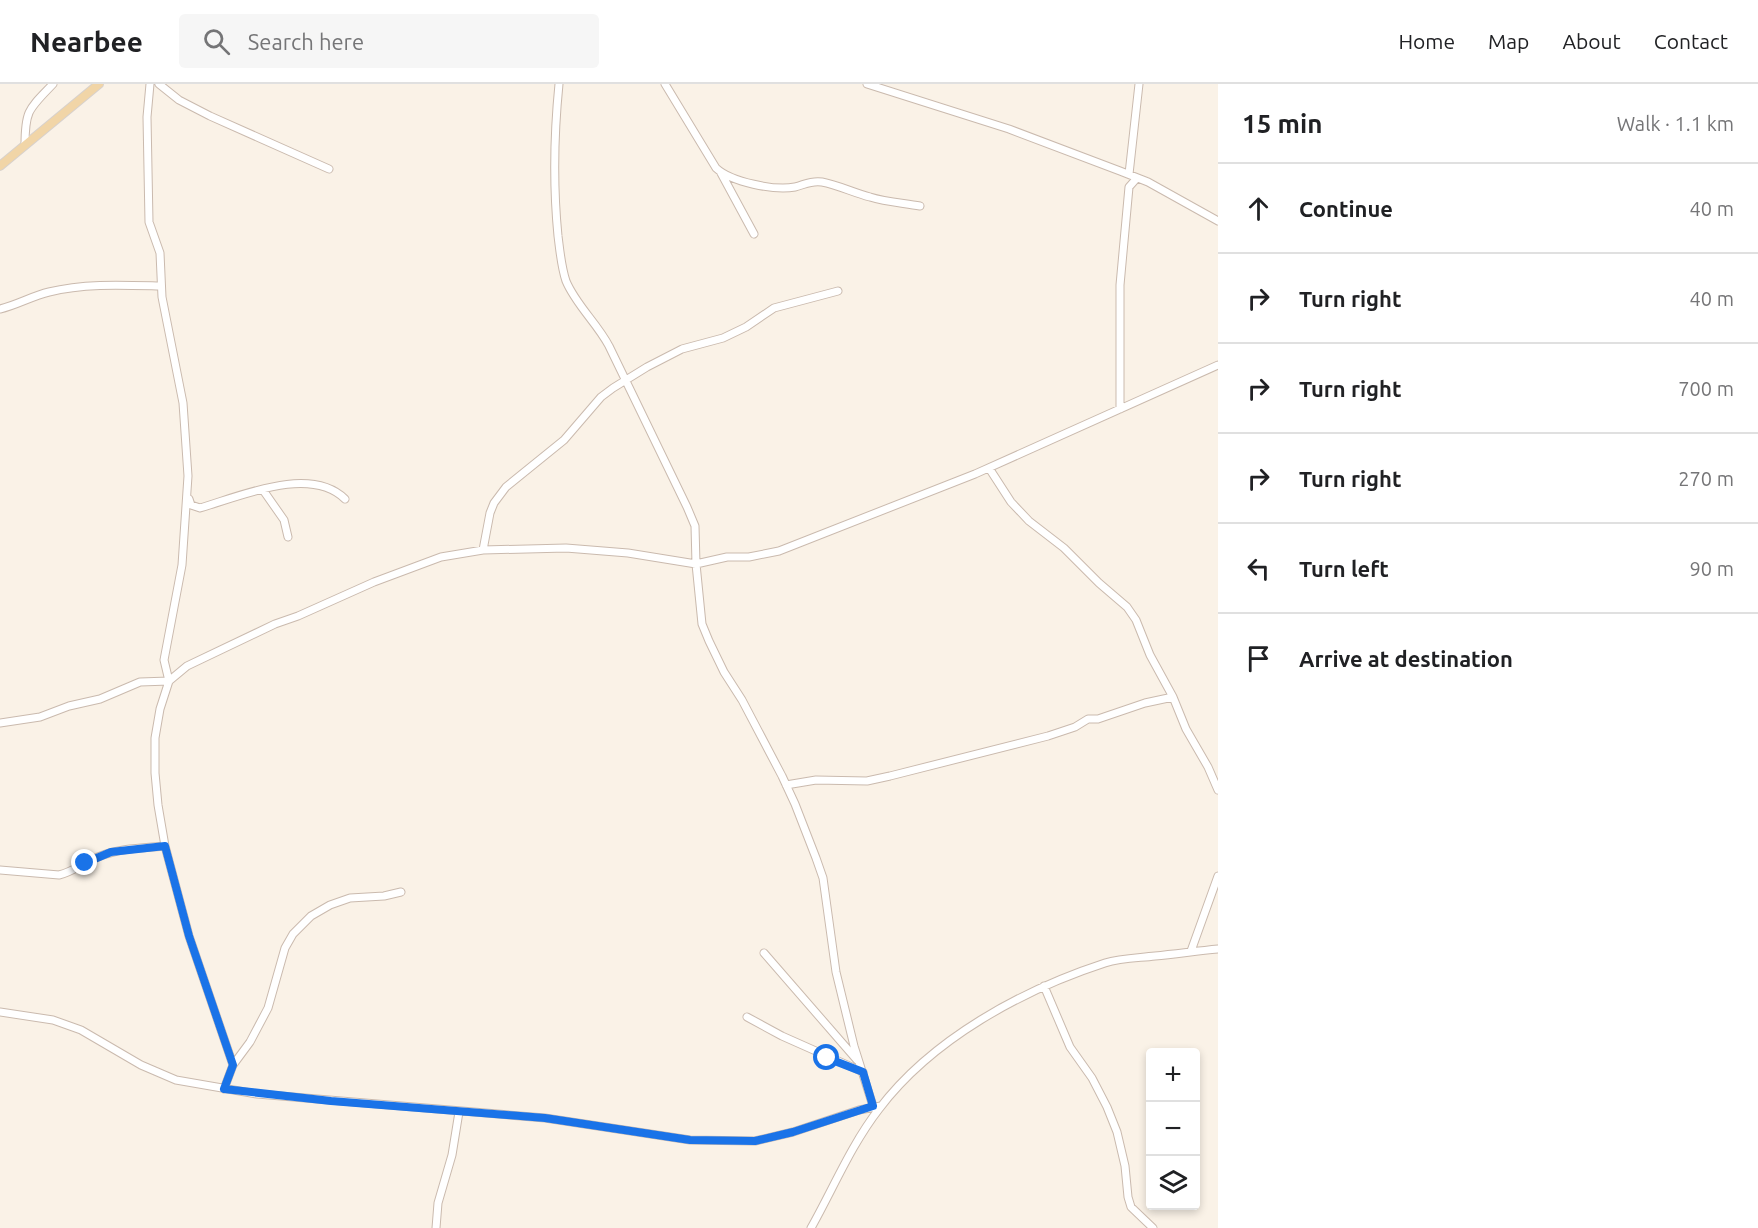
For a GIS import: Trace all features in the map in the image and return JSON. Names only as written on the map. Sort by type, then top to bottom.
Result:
[{"type":"main road","points":[[0,166],[99,84]]},
{"type":"street","points":[[25,146],[26,116],[31,106],[52,84]]},
{"type":"street","points":[[150,84],[147,117],[148,222],[160,253],[160,286],[183,403],[188,450],[188,497],[182,565],[164,660],[169,681],[160,709],[155,738],[155,773],[165,846],[189,936],[233,1065]]},
{"type":"street","points":[[159,84],[179,100],[210,116],[329,169]]},
{"type":"street","points":[[559,84],[555,157],[556,211],[561,262],[574,294],[602,333],[695,526],[702,624],[724,672],[742,700],[786,785],[823,878],[836,972],[859,1062],[877,1106]]},
{"type":"street","points":[[665,84],[721,173],[754,234]]},
{"type":"street","points":[[867,84],[989,122],[1129,174],[1218,221]]},
{"type":"street","points":[[1129,174],[1138,84]]},
{"type":"street","points":[[1120,171],[1129,187],[1120,285],[1120,409]]},
{"type":"street","points":[[721,173],[755,184],[781,187],[794,187],[814,181],[824,182],[869,197],[920,206]]},
{"type":"street","points":[[1129,187],[1137,178]]},
{"type":"street","points":[[0,309],[65,288],[160,286]]},
{"type":"street","points":[[483,550],[490,513],[494,503],[506,487],[564,440],[601,398],[647,367],[682,349],[723,338],[746,327],[774,308],[838,291]]},
{"type":"street","points":[[0,723],[40,717],[69,706],[100,699],[140,682],[169,681],[187,666],[275,624],[374,582],[441,557],[483,550],[566,548],[696,564],[728,557],[748,557],[779,551],[989,468],[1218,364]]},
{"type":"street","points":[[989,468],[1011,502],[1127,607],[1136,620],[1150,655],[1218,790]]},
{"type":"street","points":[[188,497],[191,505],[200,508],[285,484],[313,484],[324,485],[345,498]]},
{"type":"street","points":[[263,490],[284,520],[288,537]]},
{"type":"street","points":[[786,785],[816,780],[867,781],[890,776],[1048,736],[1075,727],[1088,719],[1098,719],[1145,703],[1173,697]]},
{"type":"street","points":[[0,870],[59,875],[111,852],[165,846]]},
{"type":"street","points":[[1191,951],[1218,876]]},
{"type":"street","points":[[224,1089],[233,1065],[261,1021],[273,995],[285,948],[293,934],[303,923],[330,905],[350,898],[384,896],[401,892]]},
{"type":"street","points":[[810,1228],[877,1106],[912,1070],[934,1052],[990,1016],[1044,986],[1106,963],[1218,949]]},
{"type":"street","points":[[764,953],[859,1062]]},
{"type":"street","points":[[1044,986],[1070,1047],[1092,1078],[1117,1132],[1131,1207],[1153,1228]]},
{"type":"street","points":[[0,1012],[53,1020],[81,1030],[141,1065],[176,1080],[224,1089],[289,1097],[545,1118],[690,1140],[755,1141],[793,1132],[877,1106]]},
{"type":"street","points":[[747,1017],[782,1036],[863,1072]]},
{"type":"street","points":[[436,1228],[438,1203],[452,1155],[459,1112]]},
{"type":"route","points":[[85,863],[111,852],[165,846],[189,936],[233,1065],[224,1089],[406,1108],[545,1118],[690,1140],[755,1141],[793,1132],[873,1106],[863,1072],[827,1058]]}]
